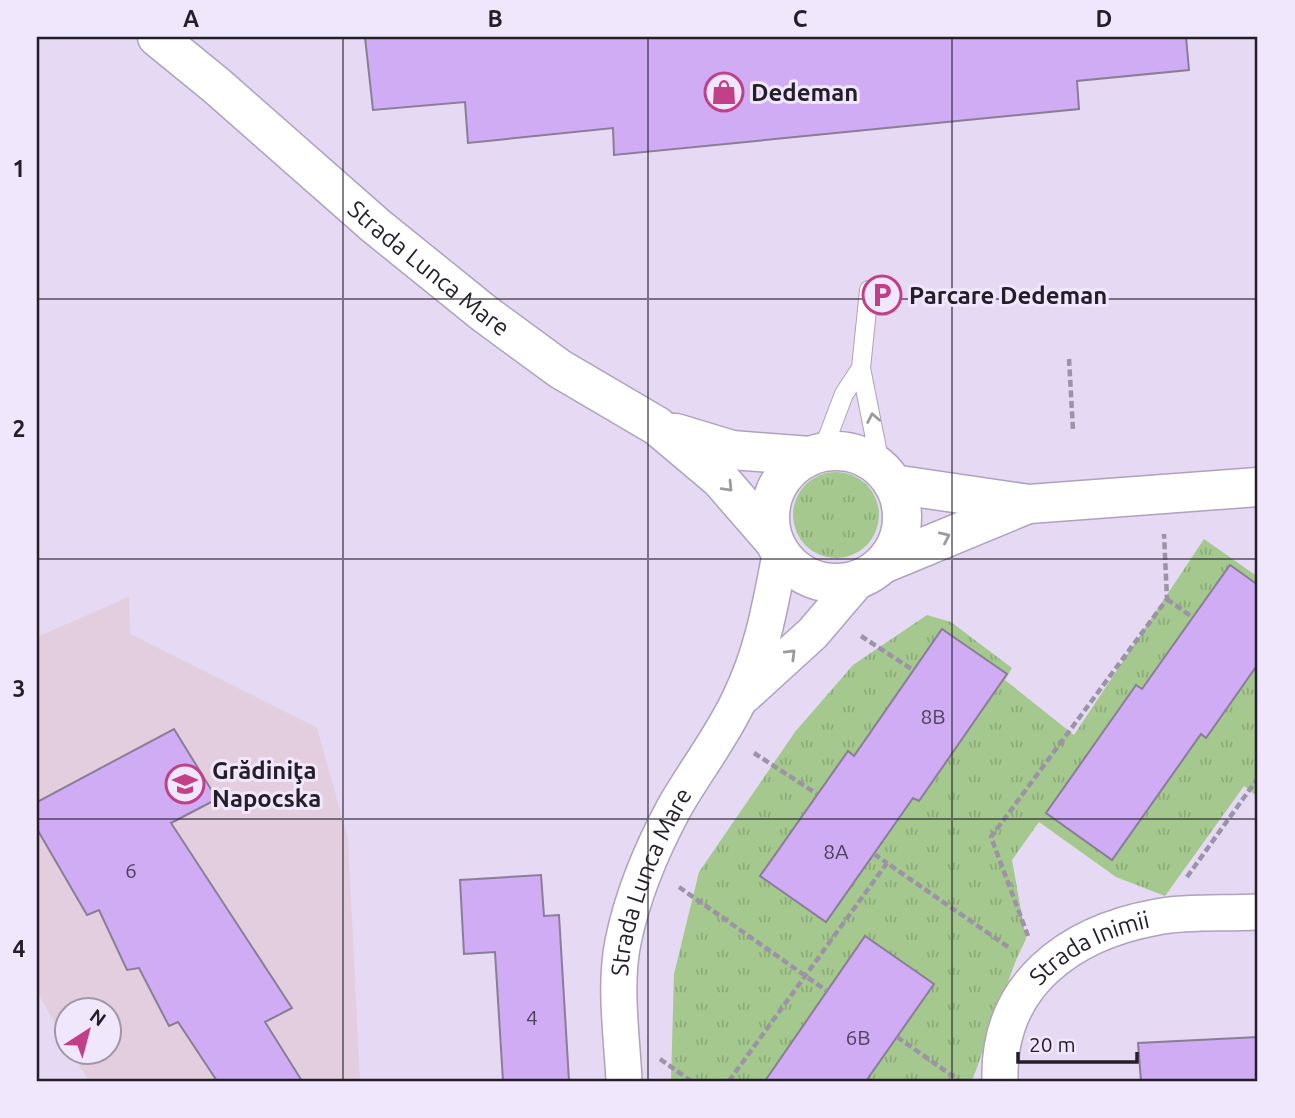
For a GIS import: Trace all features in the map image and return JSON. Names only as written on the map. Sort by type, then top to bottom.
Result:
[{"type":"main road","name":"Strada Lunca Mare","points":[[157,37],[218,86],[355,209],[485,314],[560,369],[657,426],[720,478],[777,547]]},
{"type":"main road","name":"Strada Lunca Mare","points":[[197,37],[218,86]]},
{"type":"main road","name":"Strada Lunca Mare","points":[[657,426],[732,450],[816,454]]},
{"type":"main road","points":[[816,454],[856,454],[887,476],[901,502],[902,522],[898,541],[871,572],[833,583],[815,580],[799,572],[777,547],[769,517],[775,491],[792,467],[816,454]]},
{"type":"main road","name":"Strada Lunca Mare","points":[[887,476],[1030,504],[1258,487]]},
{"type":"main road","name":"Strada Lunca Mare","points":[[871,572],[1030,504]]},
{"type":"street","name":"Strada Lunca Mare","points":[[624,1081],[620,975],[622,943],[648,865],[674,810],[740,700],[765,638],[777,547]]},
{"type":"street","name":"Strada Lunca Mare","points":[[740,700],[830,615],[871,572]]},
{"type":"street","name":"Strada Inimii","points":[[1000,1081],[1002,1042],[1008,1020],[1018,1000],[1041,970],[1057,957],[1100,935],[1158,916],[1258,912]]},
{"type":"lane","points":[[869,290],[861,368],[887,476]]},
{"type":"lane","points":[[816,454],[844,394],[861,368]]},
{"type":"path","points":[[1069,359],[1073,430]]},
{"type":"path","points":[[1041,970],[991,837],[1167,599],[1163,494]]},
{"type":"path","points":[[1167,599],[1192,617]]},
{"type":"path","points":[[830,615],[913,670]]},
{"type":"path","points":[[721,731],[817,794]]},
{"type":"path","points":[[1158,916],[1258,778]]},
{"type":"path","points":[[874,854],[1041,970]]},
{"type":"path","points":[[729,1081],[887,863]]},
{"type":"path","points":[[648,865],[827,991]]},
{"type":"path","points":[[897,1037],[960,1081]]},
{"type":"shaded area","name":"Grădiniţa Napocska","points":[[129,597],[130,634],[317,728],[348,839],[360,1081],[89,1081],[80,1066],[122,1066],[122,996],[52,996],[52,1018],[37,992],[37,637]]},
{"type":"green space","points":[[836,472],[853,475],[867,484],[876,498],[879,515],[876,532],[867,546],[853,555],[836,558],[819,555],[805,546],[796,532],[793,515],[796,498],[805,484],[819,475]]},
{"type":"green space","points":[[1204,539],[1258,577],[1258,797],[1244,786],[1165,896],[1116,877],[1039,822],[1012,860],[1026,939],[972,1081],[671,1081],[674,974],[699,872],[795,732],[853,665],[927,615],[951,622],[1012,668],[1005,680],[1074,735]]},
{"type":"building","name":"Dedeman","points":[[365,37],[1186,37],[1189,70],[1077,81],[1079,109],[614,155],[613,128],[468,143],[465,102],[373,110]]},
{"type":"building","points":[[1230,565],[1258,585],[1258,664],[1206,738],[1201,734],[1112,860],[1046,813],[1136,685],[1142,689]]},
{"type":"building","points":[[942,629],[1007,674],[919,801],[913,798],[826,922],[760,876],[848,751],[854,756]]},
{"type":"building","points":[[174,729],[217,799],[171,823],[292,1008],[265,1022],[302,1081],[217,1081],[178,1022],[169,1026],[139,968],[127,970],[99,910],[87,915],[37,829],[37,802]]},
{"type":"building","points":[[541,875],[544,916],[559,915],[569,1081],[503,1081],[495,952],[464,954],[460,880]]},
{"type":"building","points":[[865,936],[934,984],[866,1081],[765,1081]]},
{"type":"building","points":[[1258,1037],[1258,1081],[1141,1081],[1138,1043]]},
{"type":"place","name":"Dedeman","points":[[724,92]]},
{"type":"place","name":"Parcare Dedeman","points":[[882,295]]},
{"type":"place","name":"Grădiniţa Napocska","points":[[185,784]]}]
